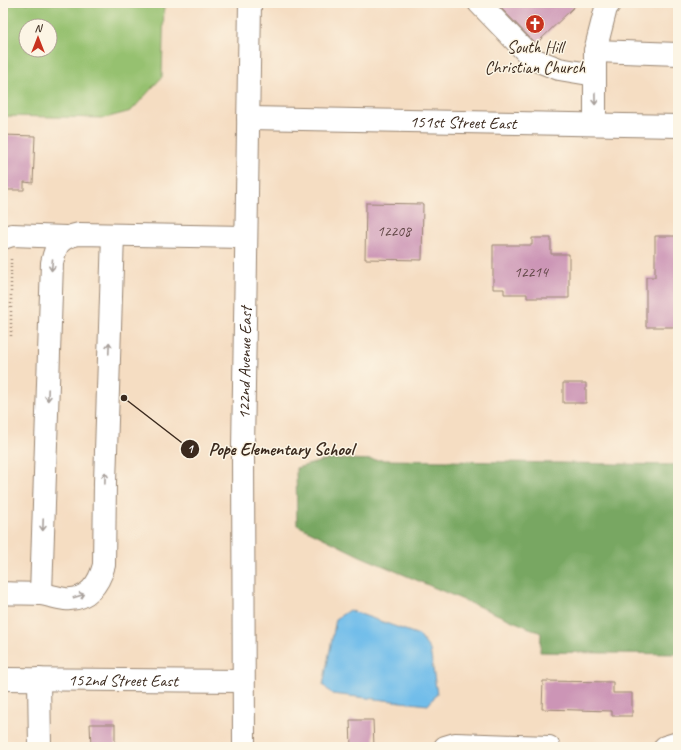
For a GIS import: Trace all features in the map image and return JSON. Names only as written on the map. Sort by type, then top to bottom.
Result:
[{"type":"main road","name":"122nd Avenue East","points":[[244,747],[245,237],[250,3]]},
{"type":"main road","points":[[479,3],[533,59],[559,69],[595,75]]},
{"type":"main road","points":[[595,124],[595,51],[606,8],[610,3]]},
{"type":"main road","points":[[595,51],[678,54]]},
{"type":"main road","name":"151st Street East","points":[[248,118],[678,126]]},
{"type":"main road","points":[[7,248],[12,234],[66,237],[79,234],[245,237]]},
{"type":"main road","points":[[3,593],[41,594],[67,599],[86,594],[93,589],[101,578],[104,565],[105,482],[113,235]]},
{"type":"main road","points":[[41,594],[52,263],[56,247],[66,237]]},
{"type":"main road","name":"152nd Street East","points":[[3,679],[243,681]]},
{"type":"main road","points":[[40,679],[40,747]]},
{"type":"main road","points":[[665,747],[678,743]]},
{"type":"main road","points":[[445,747],[455,744],[549,747]]},
{"type":"path","points":[[7,248],[11,336]]},
{"type":"green space","points":[[3,3],[164,3],[162,77],[131,111],[105,118],[3,116]]},
{"type":"green space","points":[[330,459],[678,465],[678,654],[540,652],[541,633],[360,556],[297,525],[296,468]]},
{"type":"water","points":[[349,610],[419,635],[430,650],[437,694],[428,705],[332,694],[323,685],[336,619]]},
{"type":"building","name":"South Hill Christian Church","points":[[496,3],[578,3],[536,44]]},
{"type":"building","points":[[3,135],[35,136],[33,183],[24,182],[24,190],[3,190]]},
{"type":"building","points":[[366,203],[423,204],[422,260],[365,259]]},
{"type":"building","points":[[655,236],[678,236],[678,327],[646,327],[646,277],[655,277]]},
{"type":"building","points":[[532,238],[551,238],[551,254],[569,254],[569,298],[527,298],[527,294],[504,294],[504,289],[493,289],[493,245],[532,245]]},
{"type":"building","points":[[563,383],[586,383],[586,403],[563,403]]},
{"type":"building","points":[[543,681],[613,682],[613,693],[632,693],[632,716],[612,716],[612,711],[542,709]]},
{"type":"building","points":[[350,720],[373,720],[374,747],[351,747]]},
{"type":"building","points":[[90,724],[115,724],[115,747],[91,747]]},
{"type":"place","name":"South Hill Christian Church","points":[[535,24]]},
{"type":"place","name":"Pope Elementary School","points":[[124,398]]}]
